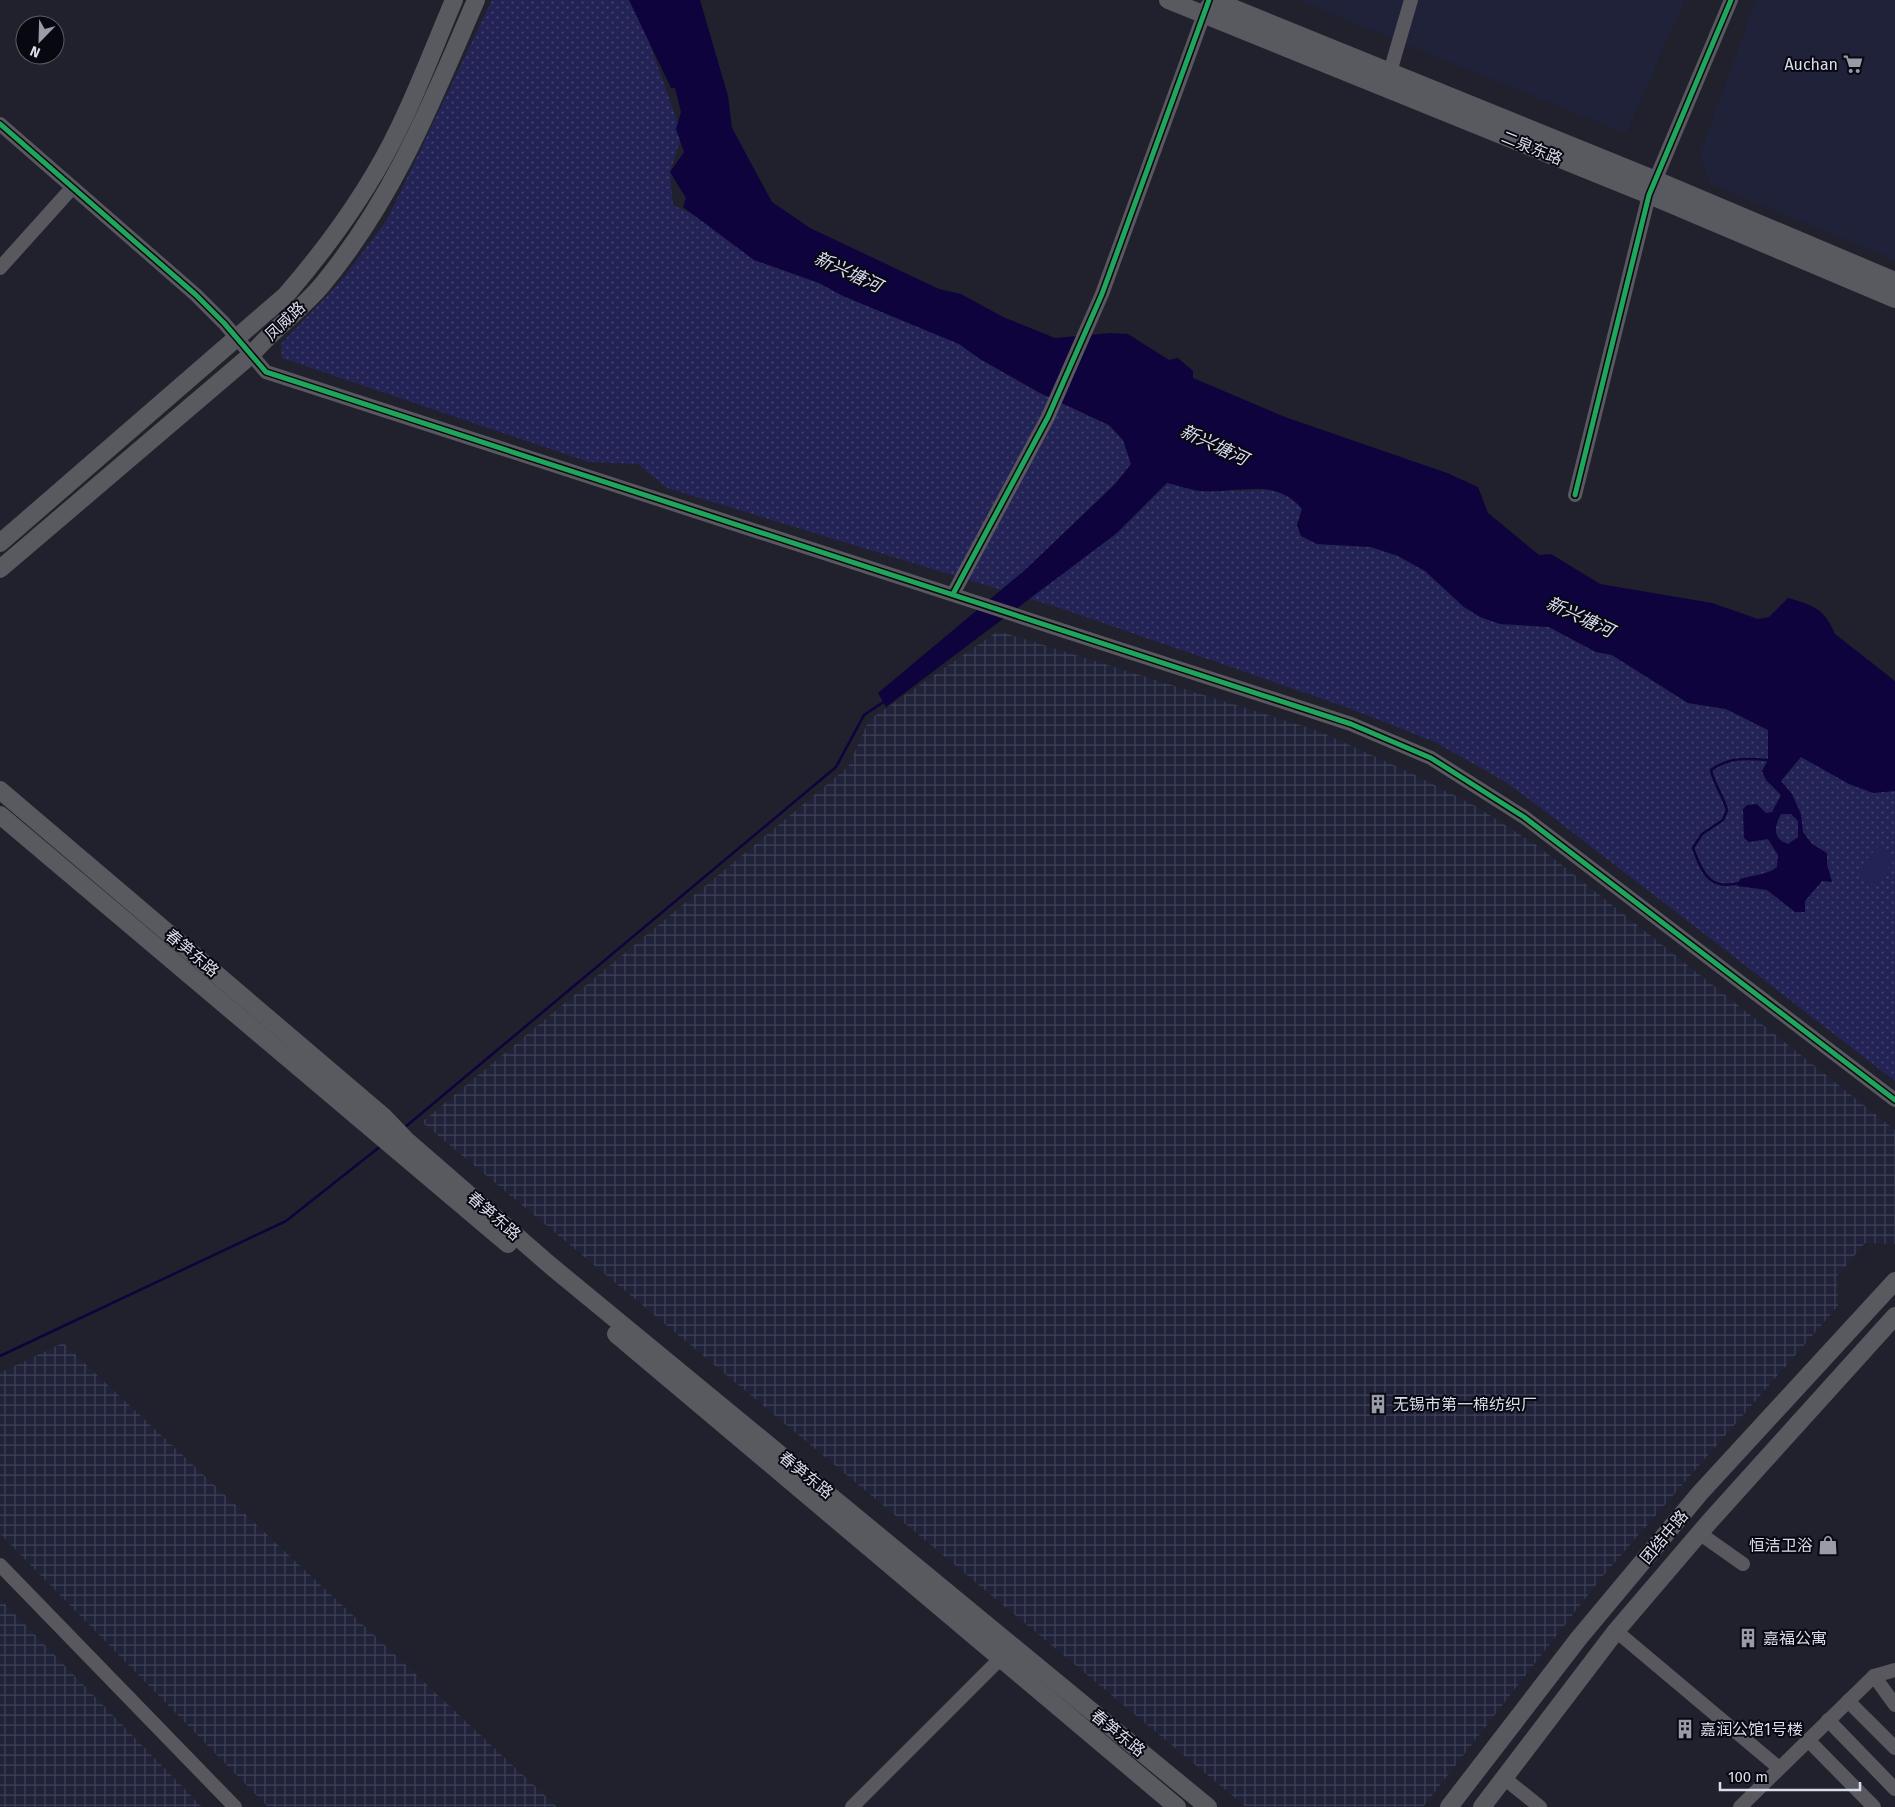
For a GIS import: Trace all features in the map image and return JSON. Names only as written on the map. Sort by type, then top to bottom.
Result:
[{"type":"main road","name":"凤威路","points":[[0,543],[286,295],[310,267],[355,204],[400,127],[454,0]]},
{"type":"main road","name":"凤威路","points":[[0,568],[252,354],[294,316],[322,285],[378,206],[417,137],[476,0]]},
{"type":"main road","name":"二泉东路","points":[[1168,0],[1209,5],[1390,72],[1652,188],[1895,299]]},
{"type":"main road","name":"二泉东路","points":[[1209,5],[1652,188],[1895,281]]},
{"type":"main road","name":"春笋东路","points":[[0,790],[383,1116],[401,1145],[1177,1807]]},
{"type":"main road","name":"春笋东路","points":[[0,815],[369,1128],[401,1145],[559,1272],[1208,1807]]},
{"type":"main road","name":"团结中路","points":[[1449,1807],[1579,1638],[1700,1493],[1895,1280]]},
{"type":"main road","name":"团结中路","points":[[1482,1807],[1616,1630],[1699,1533],[1895,1316]]},
{"type":"street","points":[[1390,72],[1411,0]]},
{"type":"street","points":[[1575,495],[1652,188],[1731,0]]},
{"type":"street","points":[[953,594],[1048,417],[1102,294],[1209,5]]},
{"type":"street","points":[[0,124],[196,295],[237,337],[266,372],[1351,724],[1431,758],[1524,817],[1895,1100]]},
{"type":"street","points":[[0,268],[72,188]]},
{"type":"street","points":[[1699,1533],[1743,1564]]},
{"type":"street","points":[[0,1565],[235,1807]]},
{"type":"street","points":[[1616,1630],[1779,1768]]},
{"type":"street","points":[[852,1807],[1001,1658]]},
{"type":"street","points":[[1740,1807],[1874,1676],[1895,1670]]},
{"type":"street","points":[[1874,1676],[1895,1704]]},
{"type":"street","points":[[1848,1701],[1895,1748]]},
{"type":"street","points":[[1828,1720],[1895,1789]]},
{"type":"street","points":[[1808,1740],[1874,1807]]},
{"type":"street","points":[[1504,1778],[1540,1807]]},
{"type":"shaded area","points":[[492,0],[640,0],[642,23],[682,134],[670,172],[673,205],[959,344],[980,359],[1040,393],[1109,425],[1123,440],[1131,464],[1216,488],[1239,491],[1268,490],[1285,494],[1302,509],[1297,525],[1301,536],[1317,544],[1371,547],[1398,556],[1425,571],[1464,607],[1529,625],[1549,627],[1596,652],[1612,655],[1688,703],[1726,709],[1885,790],[1895,791],[1895,1081],[1541,808],[1507,783],[1435,742],[1349,708],[1057,607],[667,488],[638,464],[589,462],[282,358],[281,344],[341,281],[387,220]]},
{"type":"shaded area","points":[[1298,0],[1685,0],[1626,134]]},
{"type":"shaded area","points":[[1756,0],[1895,0],[1895,260],[1710,184],[1700,154]]},
{"type":"shaded area","points":[[998,631],[1316,730],[1407,771],[1477,807],[1539,847],[1895,1130],[1895,1244],[1865,1243],[1837,1276],[1838,1306],[1602,1577],[1423,1807],[1246,1807],[422,1122],[848,767],[869,720]]},
{"type":"shaded area","points":[[1879,845],[1895,859],[1874,885],[1857,871]]},
{"type":"shaded area","points":[[63,1343],[557,1807],[268,1807],[0,1534],[0,1373]]},
{"type":"shaded area","points":[[0,1599],[202,1807],[0,1807]]},
{"type":"water","name":"新兴塘河","points":[[629,0],[700,0],[728,96],[732,128],[772,202],[810,228],[939,289],[961,294],[1003,317],[1055,338],[1110,333],[1128,334],[1169,360],[1178,358],[1193,371],[1193,378],[1285,417],[1447,473],[1478,487],[1488,513],[1539,555],[1551,554],[1600,584],[1712,603],[1758,619],[1769,617],[1788,598],[1817,609],[1827,619],[1835,634],[1895,681],[1895,791],[1873,793],[1849,784],[1801,757],[1781,781],[1792,794],[1801,814],[1803,832],[1812,844],[1827,853],[1827,864],[1832,882],[1822,881],[1805,901],[1805,912],[1795,912],[1767,890],[1737,886],[1740,879],[1764,873],[1777,867],[1778,855],[1768,839],[1749,842],[1744,838],[1743,809],[1747,805],[1757,804],[1766,813],[1772,812],[1781,795],[1766,780],[1762,771],[1768,760],[1768,730],[1726,709],[1688,703],[1612,655],[1596,652],[1549,627],[1500,624],[1480,617],[1464,607],[1425,571],[1398,556],[1371,547],[1317,544],[1301,536],[1297,525],[1302,509],[1292,499],[1268,490],[1201,491],[1167,483],[1117,533],[886,707],[878,693],[1025,570],[1115,484],[1131,464],[1123,440],[1109,425],[1040,393],[980,359],[959,344],[843,296],[819,283],[754,260],[683,207],[686,198],[670,172],[684,152],[676,129],[681,112],[675,88],[671,88]],"holes":[[[1781,814],[1791,814],[1798,821],[1798,837],[1788,844],[1779,839],[1776,828]]]},
{"type":"waterway","points":[[404,1128],[836,767],[864,715],[885,701]]},
{"type":"waterway","points":[[1739,883],[1720,884],[1708,878],[1693,848],[1702,834],[1723,820],[1727,810],[1711,770],[1731,761],[1745,759],[1768,760]]},
{"type":"waterway","points":[[0,1356],[286,1221],[382,1145]]},
{"type":"cycle path","points":[[953,594],[1048,417],[1102,294],[1209,0]]},
{"type":"cycle path","points":[[1575,495],[1649,195],[1731,0]]},
{"type":"cycle path","points":[[0,124],[196,295],[224,323],[266,372],[1351,724],[1431,758],[1524,817],[1895,1100]]},
{"type":"place","name":"Auchan","points":[[1853,64]]},
{"type":"place","name":"无锡市第一棉纺织厂","points":[[1378,1404]]},
{"type":"place","name":"恒洁卫浴","points":[[1828,1545]]},
{"type":"place","name":"嘉福公寓","points":[[1748,1638]]},
{"type":"place","name":"嘉润公馆1号楼","points":[[1685,1729]]}]
